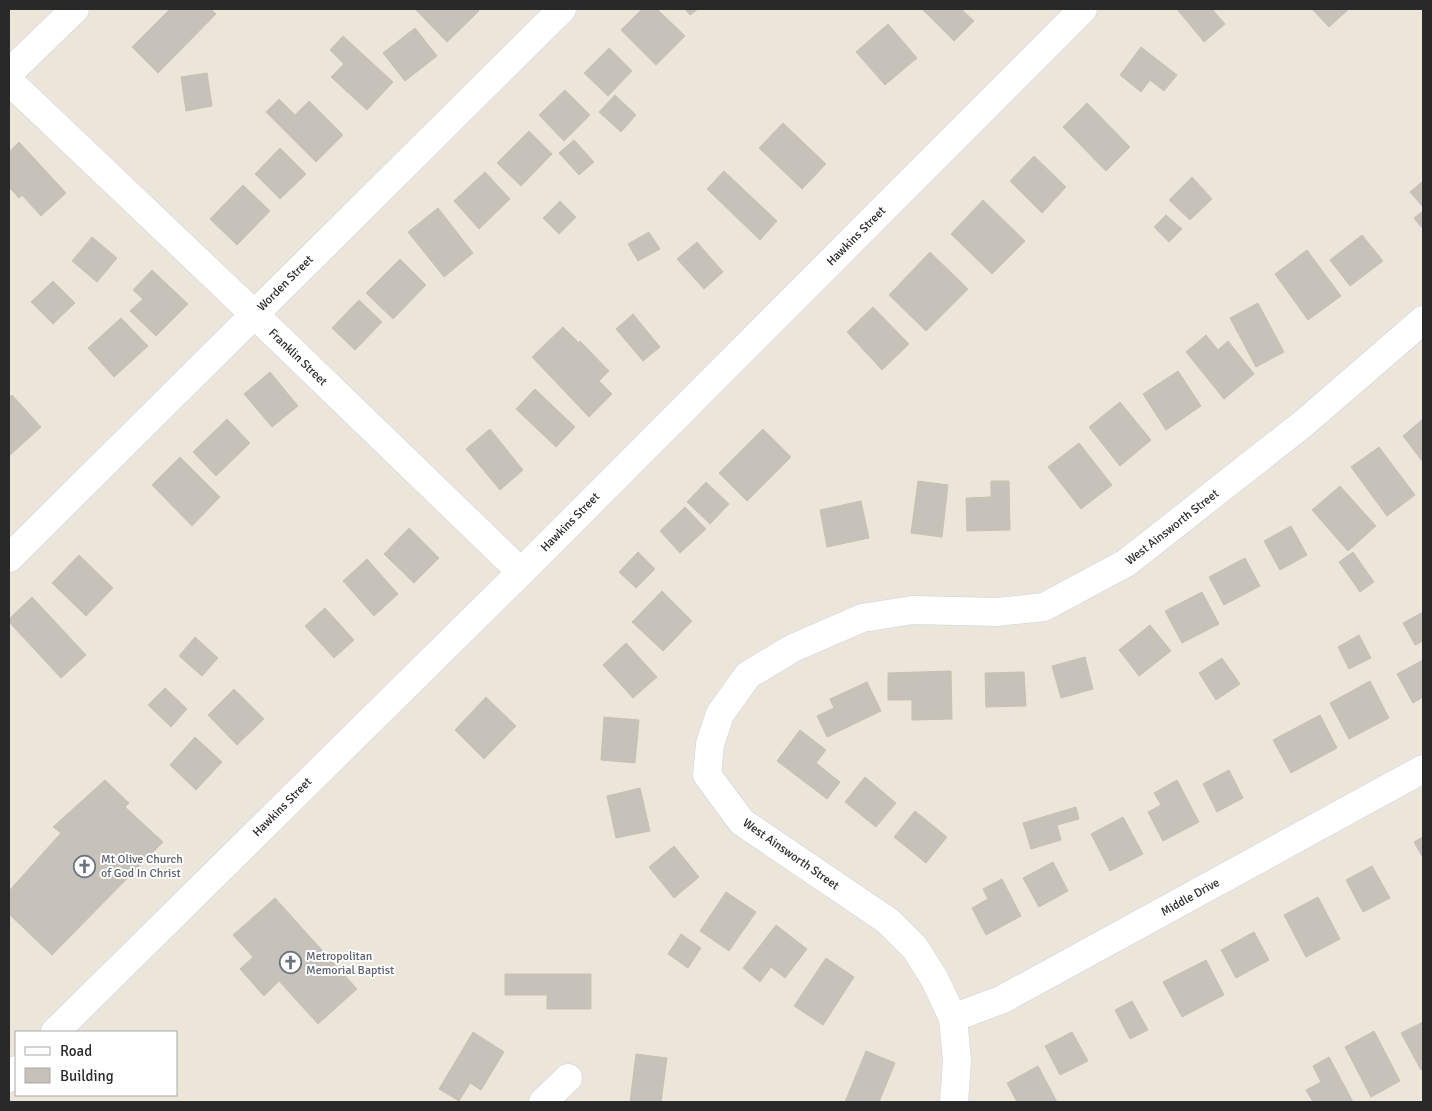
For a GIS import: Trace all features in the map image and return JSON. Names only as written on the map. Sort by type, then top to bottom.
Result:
[{"type":"street","points":[[9,74],[75,9]]},
{"type":"street","name":"Worden Street","points":[[9,558],[562,9]]},
{"type":"street","name":"Hawkins Street","points":[[56,1031],[521,572],[1083,9]]},
{"type":"street","name":"Franklin Street","points":[[9,81],[521,572]]},
{"type":"street","name":"West Ainsworth Street","points":[[953,1018],[934,978],[914,948],[888,921],[742,822],[707,776],[710,744],[720,714],[748,675],[794,648],[862,618],[913,610],[997,612],[1044,607],[1126,564],[1304,423],[1423,320]]},
{"type":"street","name":"Middle Drive","points":[[953,1018],[1003,999],[1423,769]]},
{"type":"street","points":[[953,1018],[957,1061],[954,1102]]},
{"type":"street","points":[[543,1102],[568,1078]]},
{"type":"building","points":[[170,9],[211,9],[216,14],[158,73],[132,47]]},
{"type":"building","points":[[415,9],[477,9],[479,11],[447,42]]},
{"type":"building","points":[[642,9],[657,9],[685,36],[656,65],[621,30]]},
{"type":"building","points":[[685,9],[698,9],[690,15]]},
{"type":"building","points":[[922,9],[961,9],[974,21],[954,41]]},
{"type":"building","points":[[1177,9],[1212,9],[1225,24],[1204,42]]},
{"type":"building","points":[[1312,9],[1349,9],[1329,27]]},
{"type":"building","points":[[888,24],[917,58],[885,85],[856,52]]},
{"type":"building","points":[[415,28],[437,56],[405,81],[383,53]]},
{"type":"building","points":[[343,36],[393,82],[367,110],[331,77],[344,64],[330,50]]},
{"type":"building","points":[[1141,47],[1177,75],[1164,91],[1150,80],[1141,92],[1120,75]]},
{"type":"building","points":[[609,48],[632,71],[608,96],[584,73]]},
{"type":"building","points":[[207,73],[212,106],[186,111],[181,77]]},
{"type":"building","points":[[565,90],[590,115],[564,141],[539,115]]},
{"type":"building","points":[[615,95],[636,115],[621,132],[599,112]]},
{"type":"building","points":[[279,99],[295,115],[309,101],[343,135],[316,162],[266,112]]},
{"type":"building","points":[[1087,103],[1130,147],[1106,171],[1063,127]]},
{"type":"building","points":[[783,123],[826,164],[802,189],[759,148]]},
{"type":"building","points":[[529,131],[552,154],[521,186],[497,163]]},
{"type":"building","points":[[574,140],[594,162],[579,175],[559,153]]},
{"type":"building","points":[[19,142],[66,193],[41,216],[22,195],[19,198],[9,187],[9,152]]},
{"type":"building","points":[[280,148],[306,174],[280,199],[255,174]]},
{"type":"building","points":[[1034,156],[1066,187],[1042,213],[1010,181]]},
{"type":"building","points":[[724,171],[777,221],[760,240],[707,189]]},
{"type":"building","points":[[485,172],[510,199],[479,229],[454,201]]},
{"type":"building","points":[[1192,177],[1212,199],[1190,220],[1169,200]]},
{"type":"building","points":[[1423,181],[1423,207],[1410,192]]},
{"type":"building","points":[[243,185],[270,211],[237,245],[210,219]]},
{"type":"building","points":[[983,200],[1025,241],[992,274],[951,234]]},
{"type":"building","points":[[560,201],[576,217],[559,234],[543,218]]},
{"type":"building","points":[[438,208],[473,253],[444,277],[408,232]]},
{"type":"building","points":[[1423,211],[1423,226],[1421,227],[1414,218]]},
{"type":"building","points":[[1166,215],[1182,229],[1169,242],[1154,227]]},
{"type":"building","points":[[649,232],[660,249],[638,261],[628,244]]},
{"type":"building","points":[[1362,235],[1383,261],[1350,286],[1330,260]]},
{"type":"building","points":[[92,237],[117,258],[97,282],[72,261]]},
{"type":"building","points":[[697,242],[723,272],[704,289],[677,259]]},
{"type":"building","points":[[1307,250],[1341,296],[1308,320],[1275,274]]},
{"type":"building","points":[[930,252],[968,289],[926,331],[889,295]]},
{"type":"building","points":[[400,259],[426,285],[393,319],[366,293]]},
{"type":"building","points":[[152,270],[188,304],[156,336],[130,311],[143,299],[133,290]]},
{"type":"building","points":[[53,281],[75,303],[53,324],[31,302]]},
{"type":"building","points":[[359,300],[382,322],[355,350],[332,328]]},
{"type":"building","points":[[1258,303],[1284,352],[1256,367],[1230,318]]},
{"type":"building","points":[[873,307],[909,344],[882,370],[847,332]]},
{"type":"building","points":[[633,314],[660,347],[643,361],[616,329]]},
{"type":"building","points":[[121,318],[148,346],[114,377],[88,348]]},
{"type":"building","points":[[563,327],[579,343],[580,341],[609,371],[599,381],[612,394],[589,417],[532,357]]},
{"type":"building","points":[[1206,335],[1218,350],[1228,341],[1254,374],[1224,399],[1186,352]]},
{"type":"building","points":[[1178,371],[1201,406],[1166,430],[1143,394]]},
{"type":"building","points":[[270,372],[298,406],[272,427],[244,394]]},
{"type":"building","points":[[535,389],[575,427],[556,447],[516,409]]},
{"type":"building","points":[[12,395],[41,427],[9,456],[9,398]]},
{"type":"building","points":[[1120,402],[1151,440],[1120,466],[1089,427]]},
{"type":"building","points":[[227,419],[250,443],[216,476],[193,452]]},
{"type":"building","points":[[1423,419],[1423,462],[1403,436]]},
{"type":"building","points":[[490,429],[523,470],[500,490],[466,449]]},
{"type":"building","points":[[763,429],[791,457],[747,501],[719,473]]},
{"type":"building","points":[[1079,443],[1112,485],[1081,509],[1048,467]]},
{"type":"building","points":[[1379,447],[1415,495],[1387,516],[1351,467]]},
{"type":"building","points":[[180,457],[220,497],[192,526],[152,485]]},
{"type":"building","points":[[918,481],[948,485],[942,537],[911,533]]},
{"type":"building","points":[[991,481],[1009,481],[1010,530],[967,531],[966,498],[991,497]]},
{"type":"building","points":[[706,482],[729,504],[710,524],[687,502]]},
{"type":"building","points":[[1340,486],[1376,526],[1348,551],[1312,510]]},
{"type":"building","points":[[861,501],[869,538],[827,547],[820,510]]},
{"type":"building","points":[[685,507],[706,529],[680,553],[660,531]]},
{"type":"building","points":[[1291,526],[1307,555],[1280,570],[1264,541]]},
{"type":"building","points":[[409,528],[439,558],[414,583],[384,554]]},
{"type":"building","points":[[638,552],[655,569],[636,588],[619,572]]},
{"type":"building","points":[[1353,552],[1374,582],[1360,592],[1339,562]]},
{"type":"building","points":[[79,555],[113,588],[86,616],[52,583]]},
{"type":"building","points":[[1245,558],[1260,586],[1224,605],[1209,577]]},
{"type":"building","points":[[367,559],[398,594],[374,616],[343,581]]},
{"type":"building","points":[[662,591],[692,621],[663,651],[632,622]]},
{"type":"building","points":[[1202,592],[1219,624],[1182,643],[1165,611]]},
{"type":"building","points":[[32,597],[86,655],[61,678],[9,622],[9,619]]},
{"type":"building","points":[[325,608],[354,640],[334,658],[305,626]]},
{"type":"building","points":[[1423,612],[1423,641],[1415,645],[1403,623]]},
{"type":"building","points":[[1150,625],[1171,651],[1139,676],[1119,650]]},
{"type":"building","points":[[1359,635],[1371,658],[1349,669],[1338,647]]},
{"type":"building","points":[[195,637],[218,658],[202,676],[179,656]]},
{"type":"building","points":[[626,643],[657,677],[633,698],[603,665]]},
{"type":"building","points":[[1085,657],[1093,689],[1061,698],[1052,666]]},
{"type":"building","points":[[1222,658],[1240,684],[1216,700],[1199,673]]},
{"type":"building","points":[[1423,660],[1423,697],[1413,703],[1397,674]]},
{"type":"building","points":[[951,671],[952,719],[912,720],[912,700],[888,700],[888,673]]},
{"type":"building","points":[[1024,672],[1026,706],[986,707],[985,673]]},
{"type":"building","points":[[1370,681],[1389,718],[1349,739],[1330,703]]},
{"type":"building","points":[[867,682],[881,711],[827,737],[817,716],[834,708],[830,699]]},
{"type":"building","points":[[165,688],[187,709],[171,727],[148,705]]},
{"type":"building","points":[[234,689],[264,719],[237,745],[208,715]]},
{"type":"building","points":[[486,697],[516,726],[484,759],[455,730]]},
{"type":"building","points":[[1320,715],[1337,748],[1291,773],[1273,740]]},
{"type":"building","points":[[604,717],[639,720],[635,763],[601,760]]},
{"type":"building","points":[[800,730],[826,750],[816,763],[840,782],[827,799],[777,761]]},
{"type":"building","points":[[195,737],[222,762],[196,790],[170,765]]},
{"type":"building","points":[[1229,770],[1243,798],[1217,812],[1203,784]]},
{"type":"building","points":[[865,777],[896,803],[876,827],[845,802]]},
{"type":"building","name":"Mt Olive Church of God In Christ","points":[[105,780],[129,803],[125,807],[163,842],[52,955],[9,914],[9,891],[61,833],[53,827]]},
{"type":"building","points":[[1177,780],[1199,822],[1163,841],[1148,812],[1161,805],[1154,793]]},
{"type":"building","points":[[640,788],[650,831],[616,838],[607,796]]},
{"type":"building","points":[[1076,807],[1079,819],[1057,825],[1061,840],[1031,849],[1023,823]]},
{"type":"building","points":[[915,811],[947,837],[926,863],[894,837]]},
{"type":"building","points":[[1123,817],[1143,854],[1110,871],[1091,834]]},
{"type":"building","points":[[1423,837],[1423,858],[1414,842]]},
{"type":"building","points":[[674,846],[699,877],[674,898],[649,867]]},
{"type":"building","points":[[1053,862],[1068,891],[1039,907],[1023,878]]},
{"type":"building","points":[[1372,866],[1390,898],[1363,912],[1346,880]]},
{"type":"building","points":[[1002,879],[1021,916],[986,935],[972,908],[988,899],[983,889]]},
{"type":"building","points":[[726,892],[756,912],[729,951],[700,931]]},
{"type":"building","points":[[1318,897],[1340,939],[1306,957],[1284,915]]},
{"type":"building","name":"Metropolitan Memorial Baptist","points":[[275,898],[357,989],[318,1024],[279,981],[264,996],[240,969],[253,957],[233,935]]},
{"type":"building","points":[[776,925],[807,949],[785,978],[771,967],[760,982],[743,968]]},
{"type":"building","points":[[1254,932],[1269,960],[1236,978],[1221,950]]},
{"type":"building","points":[[681,934],[701,948],[688,968],[668,954]]},
{"type":"building","points":[[826,958],[854,977],[823,1025],[794,1006]]},
{"type":"building","points":[[1206,960],[1224,995],[1182,1017],[1163,982]]},
{"type":"building","points":[[505,974],[591,974],[591,1009],[547,1009],[547,995],[505,995]]},
{"type":"building","points":[[1132,1001],[1148,1030],[1130,1039],[1115,1010]]},
{"type":"building","points":[[1423,1022],[1423,1069],[1421,1070],[1401,1033]]},
{"type":"building","points":[[1374,1031],[1400,1081],[1371,1097],[1345,1047]]},
{"type":"building","points":[[473,1032],[504,1052],[481,1090],[470,1083],[459,1101],[439,1089]]},
{"type":"building","points":[[1072,1032],[1088,1061],[1060,1075],[1045,1046]]},
{"type":"building","points":[[866,1051],[895,1063],[879,1102],[845,1102]]},
{"type":"building","points":[[636,1054],[667,1058],[661,1102],[630,1102]]},
{"type":"building","points":[[1329,1057],[1353,1102],[1313,1102],[1306,1090],[1321,1082],[1313,1066]]},
{"type":"building","points":[[1038,1066],[1057,1102],[1017,1102],[1007,1083]]},
{"type":"place","name":"Mt Olive Church of God In Christ","points":[[85,866]]},
{"type":"place","name":"Metropolitan Memorial Baptist","points":[[290,963]]}]
